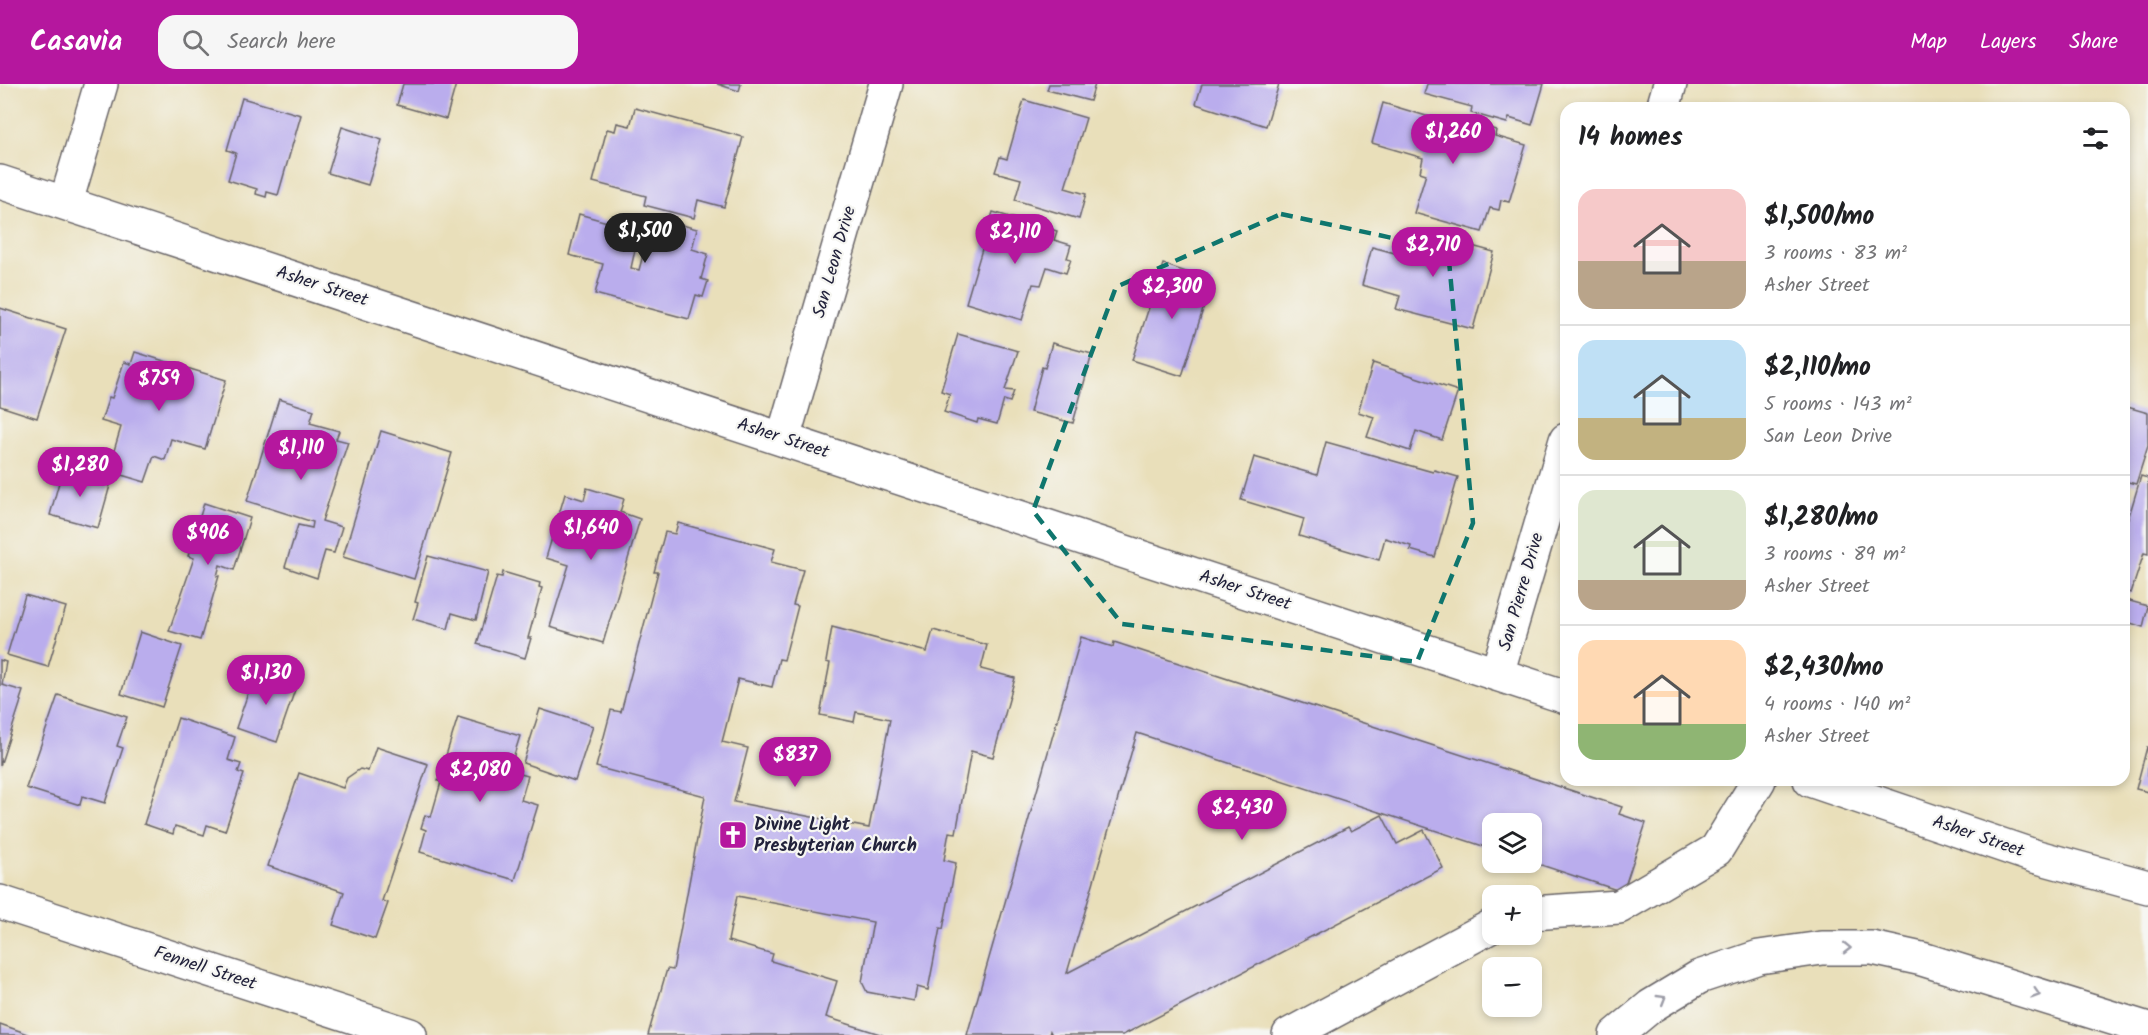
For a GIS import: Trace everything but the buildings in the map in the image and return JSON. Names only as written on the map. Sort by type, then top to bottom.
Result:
[{"type":"main road","points":[[66,202],[101,84]]},
{"type":"main road","name":"San Leon Drive","points":[[783,439],[886,84]]},
{"type":"main road","points":[[1665,102],[1670,84]]},
{"type":"main road","name":"Asher Street","points":[[0,182],[1560,695]]},
{"type":"main road","name":"San Pierre Drive","points":[[1497,674],[1560,460]]},
{"type":"main road","points":[[1542,912],[1620,907],[1716,850],[1755,786]]},
{"type":"main road","name":"Asher Street","points":[[1828,786],[2034,856],[2148,887]]},
{"type":"main road","name":"Fennell Street","points":[[0,902],[410,1035]]},
{"type":"main road","points":[[1289,1035],[1482,932]]},
{"type":"main road","points":[[1616,1035],[1652,1006],[1699,977],[1759,957],[1822,948],[1872,948],[1922,958],[2148,1029]]},
{"type":"highlighted area","points":[[1281,214],[1448,250],[1473,523],[1417,662],[1122,624],[1033,511],[1116,287]]},
{"type":"place","name":"Divine Light Presbyterian Church","points":[[733,835]]}]
